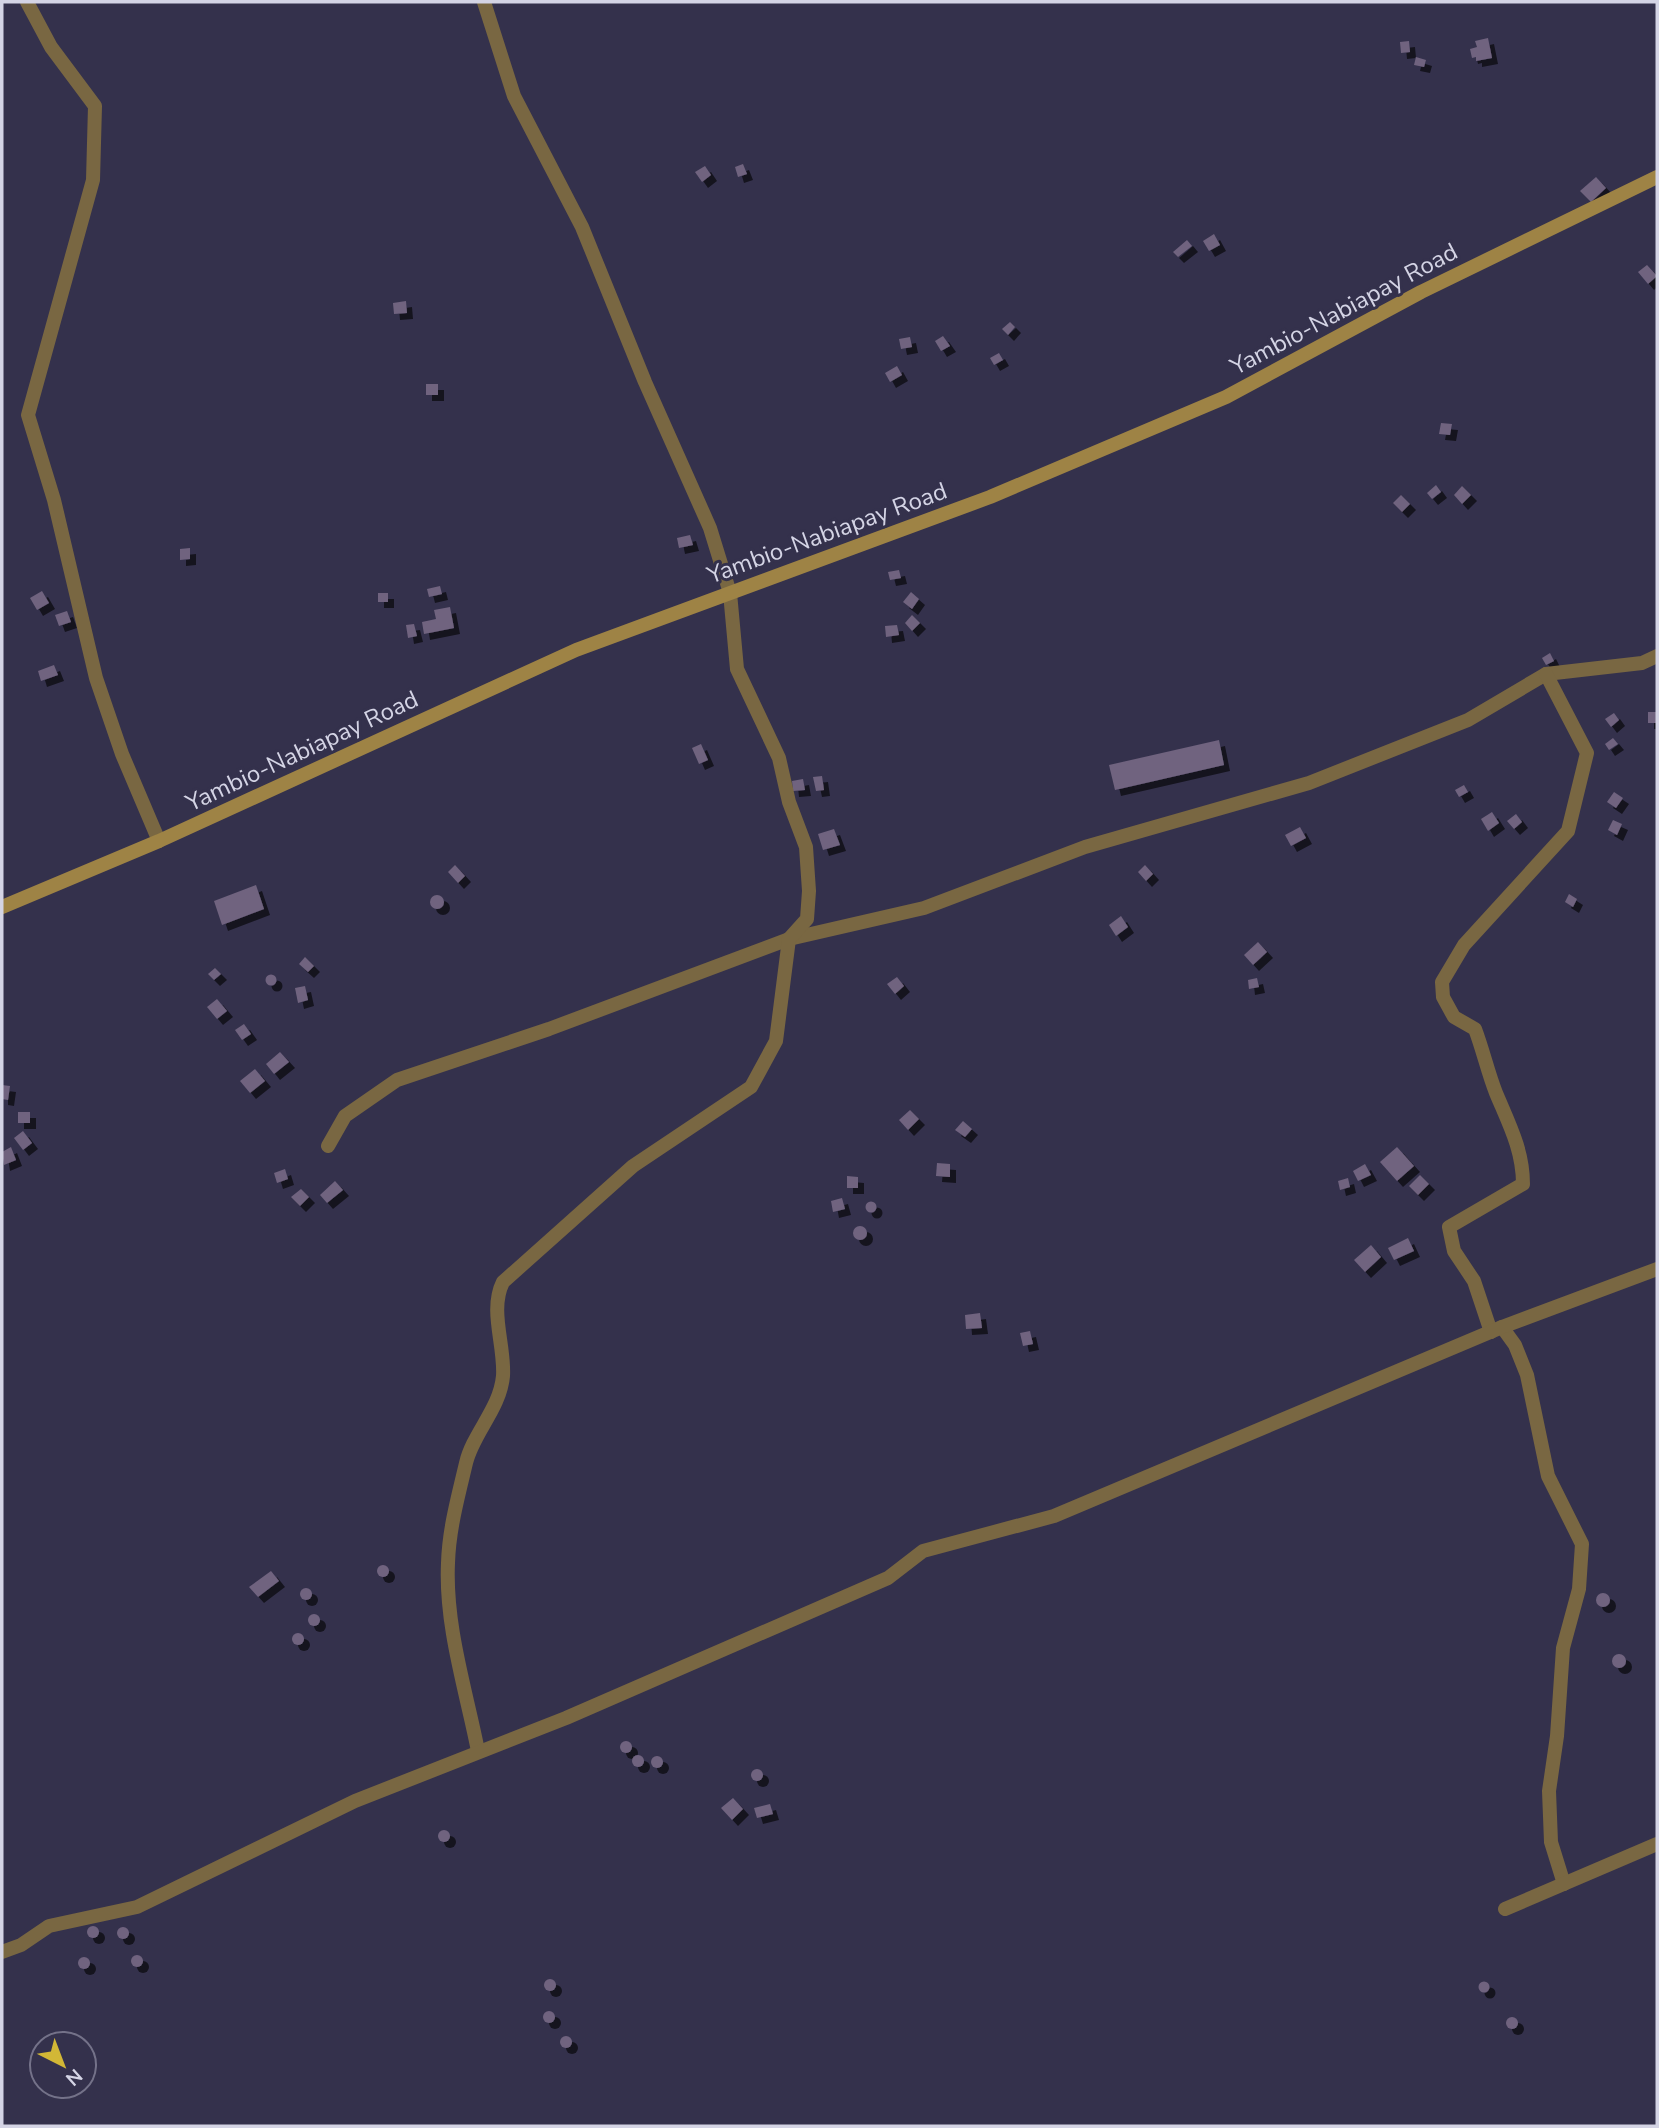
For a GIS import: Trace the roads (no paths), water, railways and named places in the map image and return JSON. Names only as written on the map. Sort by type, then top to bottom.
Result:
[{"type":"main road","name":"Yambio-Nabiapay Road","points":[[2,907],[159,841],[576,650],[990,497],[1226,397],[1421,292],[1657,177]]},
{"type":"street","points":[[27,2],[51,47],[95,106],[93,180],[28,415],[54,500],[96,678],[122,754],[159,841]]},
{"type":"street","points":[[478,1751],[451,1622],[448,1565],[451,1526],[467,1457],[491,1413],[503,1377],[497,1294],[503,1282],[632,1166],[751,1087],[776,1041],[789,939],[807,919],[806,847],[789,802],[779,758],[737,669],[730,593],[710,528],[645,382],[582,227],[514,96],[484,2]]},
{"type":"street","points":[[328,1146],[345,1116],[397,1080],[549,1029],[789,939],[925,908],[1085,847],[1309,783],[1468,720],[1546,674],[1642,663],[1657,656]]},
{"type":"street","points":[[1546,674],[1587,753],[1568,831],[1464,946],[1442,982],[1443,997],[1454,1017],[1475,1029],[1496,1092],[1515,1134],[1523,1167],[1523,1184],[1449,1227],[1454,1251],[1474,1281],[1497,1329],[1515,1345],[1527,1375],[1548,1476],[1582,1544],[1579,1590],[1563,1648],[1557,1737],[1549,1790],[1551,1842],[1564,1884]]},
{"type":"street","points":[[2,1952],[21,1945],[49,1926],[138,1907],[355,1801],[566,1718],[888,1578],[923,1551],[1054,1516],[1497,1329],[1657,1269]]},
{"type":"street","points":[[1505,1909],[1657,1844]]}]
